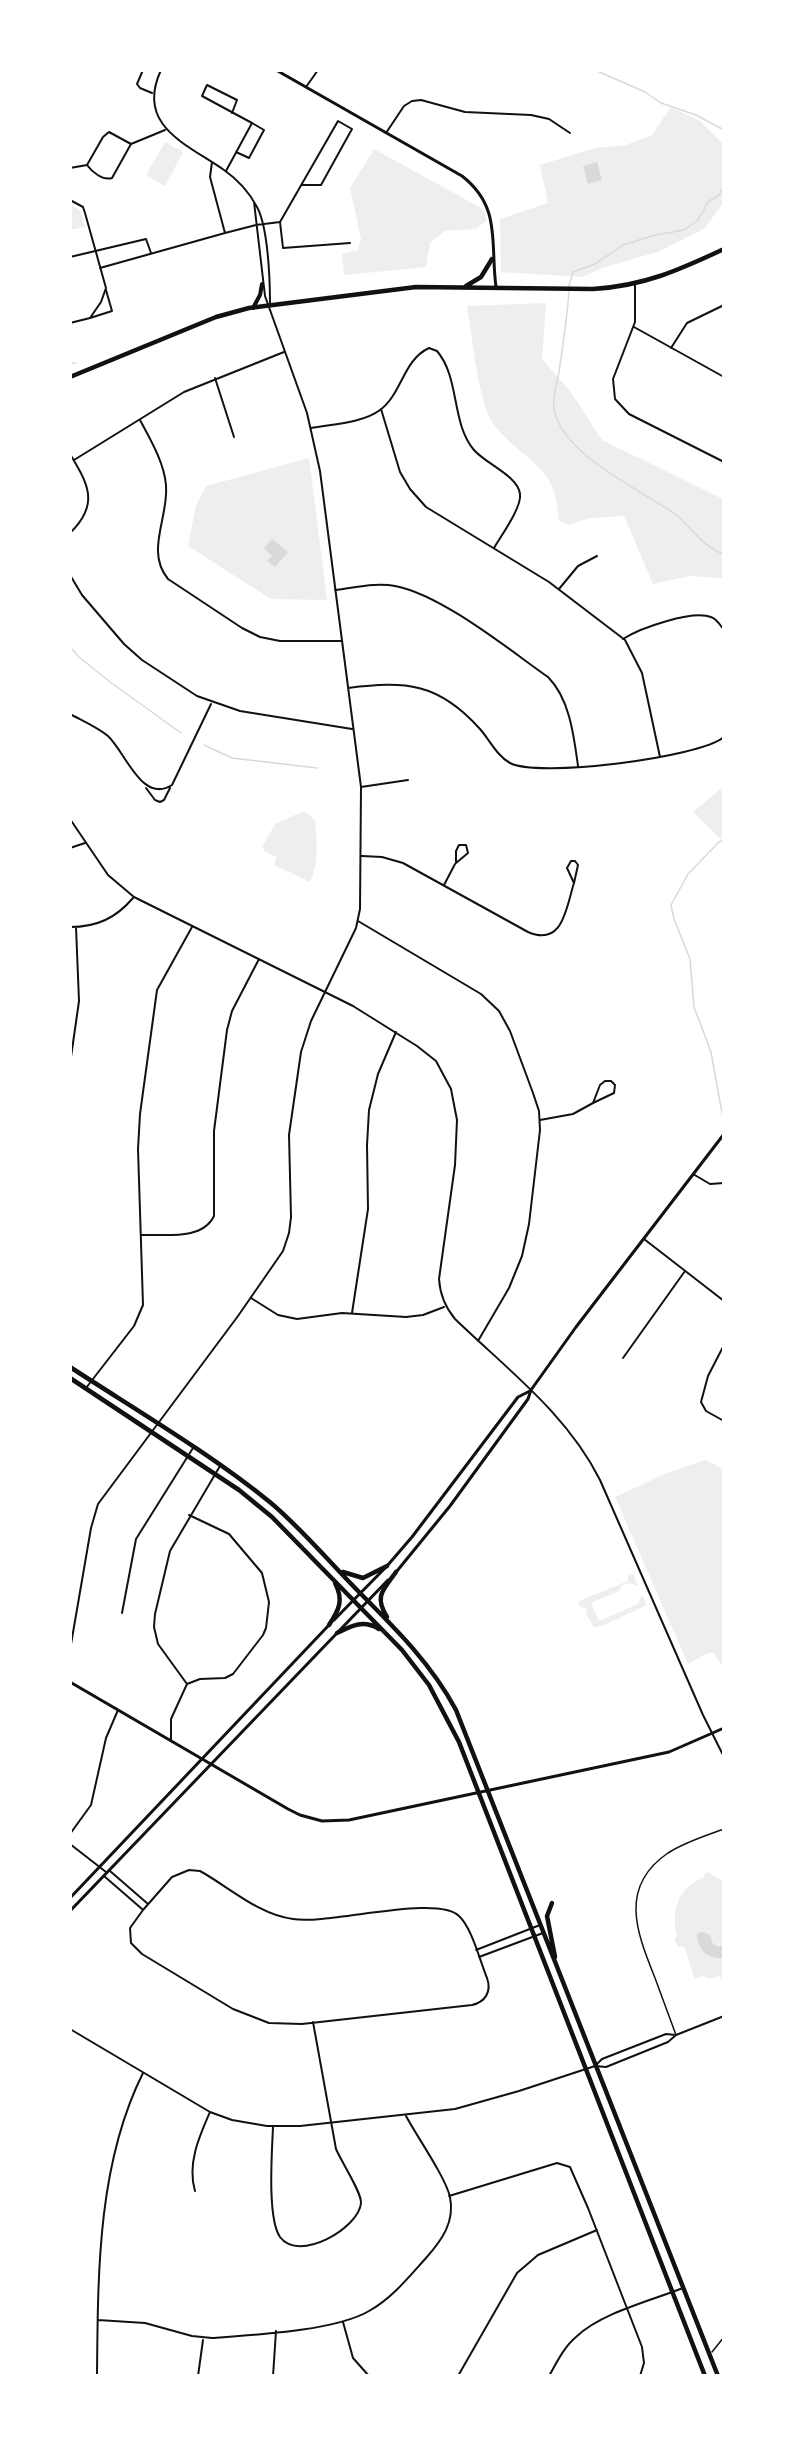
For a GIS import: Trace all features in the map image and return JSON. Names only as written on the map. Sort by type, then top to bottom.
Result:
[{"type":"main road","points":[[70,377],[216,317],[252,308],[397,289],[496,286],[593,289],[635,284],[668,274],[723,249]]},
{"type":"main road","points":[[463,287],[481,277],[492,259]]},
{"type":"main road","points":[[252,308],[260,295],[262,284]]},
{"type":"main road","points":[[70,1367],[220,1466],[273,1505],[340,1570],[425,1660],[449,1697],[488,1790],[682,2288],[711,2352],[718,2376]]},
{"type":"main road","points":[[70,1378],[188,1455],[272,1517],[386,1633],[429,1685],[459,1742],[705,2376]]},
{"type":"main road","points":[[340,1570],[348,1575],[363,1578],[387,1566]]},
{"type":"main road","points":[[391,1625],[380,1605],[380,1599],[382,1591],[396,1572]]},
{"type":"main road","points":[[328,1573],[339,1593],[340,1602],[338,1612],[329,1625]]},
{"type":"main road","points":[[337,1633],[354,1624],[362,1624],[374,1626],[386,1633]]},
{"type":"main road","points":[[552,1903],[547,1916],[556,1966]]},
{"type":"street","points":[[143,70],[137,84],[140,88],[153,93]]},
{"type":"street","points":[[161,70],[153,93],[156,111],[166,130],[225,171],[245,189],[254,202],[263,225],[270,305]]},
{"type":"street","points":[[276,70],[462,177],[479,192],[486,203],[493,225],[492,259],[496,286]]},
{"type":"street","points":[[306,87],[318,70]]},
{"type":"street","points":[[232,112],[237,100],[207,85],[202,96],[264,130],[249,158],[236,152]]},
{"type":"street","points":[[386,133],[404,106],[412,101],[421,100],[465,112],[531,115],[549,119],[570,134]]},
{"type":"street","points":[[302,185],[321,185],[352,129],[338,121],[280,222],[283,248],[350,243]]},
{"type":"street","points":[[225,171],[252,123]]},
{"type":"street","points":[[87,165],[93,172],[106,179],[112,178],[131,144],[166,130]]},
{"type":"street","points":[[87,165],[103,137],[109,132],[131,144]]},
{"type":"street","points":[[212,162],[210,177],[225,233]]},
{"type":"street","points":[[70,168],[87,165]]},
{"type":"street","points":[[70,200],[83,207],[86,213],[112,311],[70,323]]},
{"type":"street","points":[[70,1650],[91,1528],[98,1504],[278,1262],[289,1233],[291,1204],[289,1135],[298,1065],[306,1033],[358,921],[362,856],[361,787],[318,461],[311,428],[262,284],[254,202]]},
{"type":"street","points":[[100,268],[256,225],[280,222]]},
{"type":"street","points":[[70,257],[146,239],[152,254]]},
{"type":"street","points":[[635,284],[634,327],[613,379],[614,395],[618,405],[629,414],[723,462]]},
{"type":"street","points":[[90,318],[101,302],[106,288]]},
{"type":"street","points":[[671,348],[687,322],[723,305]]},
{"type":"street","points":[[634,327],[723,377]]},
{"type":"street","points":[[311,428],[367,416],[381,409],[394,395],[418,354],[429,348],[437,351],[445,364],[467,439],[478,454],[515,483],[520,491],[519,504],[494,548]]},
{"type":"street","points":[[74,460],[184,392],[285,352]]},
{"type":"street","points":[[215,378],[234,437]]},
{"type":"street","points":[[381,409],[400,472],[414,495],[432,512],[559,589],[623,639],[633,653],[642,673],[660,758]]},
{"type":"street","points":[[140,420],[165,477],[166,497],[157,552],[159,564],[168,579],[242,628],[260,637],[280,641],[342,641]]},
{"type":"street","points":[[70,454],[88,486],[89,497],[85,514],[70,533]]},
{"type":"street","points":[[559,589],[578,566],[597,556]]},
{"type":"street","points":[[70,575],[82,595],[131,650],[169,678],[212,703],[240,711],[353,729]]},
{"type":"street","points":[[335,590],[385,585],[415,593],[471,623],[548,677],[558,687],[565,702],[578,766]]},
{"type":"street","points":[[623,639],[670,620],[700,616],[716,620],[723,630]]},
{"type":"street","points":[[348,688],[393,684],[423,688],[443,698],[470,719],[509,762],[525,768],[618,764],[660,758],[710,746],[723,737]]},
{"type":"street","points":[[70,714],[101,731],[111,740],[155,800],[160,802],[164,800],[172,785],[212,703]]},
{"type":"street","points":[[361,787],[408,780]]},
{"type":"street","points":[[144,785],[155,790],[166,789],[172,785]]},
{"type":"street","points":[[70,819],[108,875],[134,897],[326,992],[396,1032],[435,1061],[448,1080],[455,1104],[455,1165],[439,1279],[445,1306],[478,1341],[563,1422],[592,1463],[723,1757]]},
{"type":"street","points":[[70,848],[86,843]]},
{"type":"street","points":[[444,885],[456,863],[468,853],[466,845],[457,848],[456,863]]},
{"type":"street","points":[[362,856],[395,860],[528,932],[542,936],[551,934],[560,925],[574,883],[579,868],[574,861],[569,862],[567,868],[574,883]]},
{"type":"street","points":[[70,927],[90,926],[109,919],[126,907],[134,897]]},
{"type":"street","points":[[358,921],[493,1004],[502,1014],[510,1031],[533,1093],[540,1120],[539,1146],[529,1224],[522,1256],[509,1288],[478,1341]]},
{"type":"street","points":[[70,1064],[79,1001],[76,927]]},
{"type":"street","points":[[86,1388],[129,1333],[140,1312],[144,1295],[138,1132],[156,996],[164,974],[192,927]]},
{"type":"street","points":[[141,1235],[197,1232],[208,1225],[214,1216],[213,1131],[227,1030],[232,1011],[259,959]]},
{"type":"street","points":[[352,1313],[368,1209],[369,1110],[378,1074],[396,1032]]},
{"type":"street","points":[[540,1120],[573,1114],[612,1096],[616,1087],[613,1082],[608,1080],[602,1083],[593,1104]]},
{"type":"street","points":[[70,1898],[104,1871],[396,1572],[450,1506],[528,1399],[531,1390],[723,1134]]},
{"type":"street","points":[[693,1174],[707,1182],[723,1183]]},
{"type":"street","points":[[644,1239],[723,1301]]},
{"type":"street","points":[[623,1358],[685,1271]]},
{"type":"street","points":[[251,1298],[271,1312],[291,1318],[352,1313],[406,1317],[423,1315],[445,1306]]},
{"type":"street","points":[[723,1345],[708,1376],[701,1402],[706,1411],[723,1421]]},
{"type":"street","points":[[70,1911],[203,1759],[387,1566],[518,1397],[531,1390]]},
{"type":"street","points":[[122,1613],[136,1539],[193,1448]]},
{"type":"street","points":[[187,1684],[158,1644],[154,1627],[170,1551],[189,1515],[220,1466]]},
{"type":"street","points":[[171,1740],[171,1719],[187,1684],[200,1679],[225,1678],[233,1674],[263,1635],[269,1602],[262,1573],[229,1534],[189,1515]]},
{"type":"street","points":[[70,1682],[300,1815],[322,1821],[349,1820],[669,1752],[723,1728]]},
{"type":"street","points":[[70,1834],[91,1804],[106,1738],[118,1710]]},
{"type":"street","points":[[70,1844],[148,1904]]},
{"type":"street","points":[[185,1870],[195,1870],[213,1878],[270,1912],[289,1919],[310,1920],[429,1907],[446,1908],[465,1922],[489,1989],[486,1997],[479,2003],[314,2022],[281,2024],[247,2016],[142,1954],[133,1946],[129,1932],[148,1904],[172,1877],[185,1870]]},
{"type":"street","points":[[104,1871],[143,1910]]},
{"type":"street","points":[[476,1950],[540,1925]]},
{"type":"street","points":[[479,1957],[543,1933]]},
{"type":"street","points":[[71,2031],[210,2112],[249,2124],[273,2127],[331,2123],[471,2106],[586,2068],[606,2067],[668,2042],[676,2035],[723,2016]]},
{"type":"street","points":[[273,2127],[272,2193],[275,2220],[281,2238],[299,2247],[320,2243],[332,2237],[355,2217],[361,2204],[359,2193],[336,2149],[314,2022]]},
{"type":"street","points":[[595,2066],[602,2059],[650,2040],[666,2034],[676,2035]]},
{"type":"street","points":[[97,2376],[100,2267],[113,2163],[123,2119],[143,2073]]},
{"type":"street","points":[[195,2192],[192,2165],[196,2146],[210,2112]]},
{"type":"street","points":[[98,2320],[145,2322],[203,2338],[343,2322],[368,2312],[389,2297],[433,2250],[445,2234],[450,2221],[449,2196],[405,2115]]},
{"type":"street","points":[[449,2196],[557,2163],[564,2164],[574,2172],[644,2353],[640,2376]]},
{"type":"street","points":[[458,2376],[517,2273],[538,2255],[597,2230]]},
{"type":"street","points":[[549,2376],[567,2345],[582,2331],[596,2322],[682,2288]]},
{"type":"street","points":[[343,2322],[353,2358],[369,2376]]},
{"type":"street","points":[[273,2376],[276,2331]]},
{"type":"street","points":[[198,2376],[203,2338]]},
{"type":"lane","points":[[676,2035],[639,1938],[636,1921],[638,1896],[646,1876],[667,1854],[682,1845],[723,1829]]},
{"type":"lane","points":[[711,2352],[723,2337]]},
{"type":"shaded area","points":[[671,107],[700,121],[723,144],[723,203],[705,228],[657,252],[602,268],[582,277],[501,272],[500,219],[548,203],[540,165],[595,148],[626,145],[652,135]]},
{"type":"shaded area","points":[[165,142],[183,152],[165,186],[146,175]]},
{"type":"shaded area","points":[[374,149],[483,209],[487,220],[476,229],[445,231],[430,243],[426,267],[344,275],[342,254],[358,250],[361,239],[350,188]]},
{"type":"shaded area","points":[[597,162],[602,180],[588,184],[583,166]]},
{"type":"shaded area","points":[[70,204],[81,211],[85,227],[71,230]]},
{"type":"shaded area","points":[[546,303],[542,359],[570,391],[602,440],[723,499],[723,578],[690,576],[653,584],[624,516],[590,518],[568,525],[559,521],[553,489],[548,479],[498,430],[491,420],[482,397],[467,306]]},
{"type":"shaded area","points":[[309,458],[327,600],[271,599],[188,546],[196,505],[206,486]]},
{"type":"shaded area","points":[[272,539],[288,552],[275,567],[267,561],[272,556],[264,548]]},
{"type":"shaded area","points":[[723,787],[723,841],[693,812]]},
{"type":"shaded area","points":[[304,811],[315,820],[316,828],[316,860],[310,882],[274,865],[277,857],[265,852],[262,847],[275,824]]},
{"type":"shaded area","points":[[705,1460],[723,1469],[724,1665],[722,1666],[714,1653],[708,1653],[688,1664],[615,1497],[667,1473]]},
{"type":"shaded area","points":[[633,1574],[638,1586],[628,1583],[622,1585],[619,1591],[591,1603],[599,1621],[638,1604],[642,1595],[647,1605],[602,1626],[594,1627],[586,1614],[587,1609],[579,1606],[579,1601],[628,1581],[628,1576]]},
{"type":"shaded area","points":[[706,1871],[723,1881],[722,1980],[720,1976],[709,1979],[702,1976],[695,1979],[684,1946],[678,1947],[674,1938],[677,1936],[675,1918],[678,1901],[687,1888],[703,1878]]},
{"type":"shaded area","points":[[703,1932],[710,1935],[713,1944],[718,1947],[723,1945],[723,1958],[708,1955],[701,1949],[697,1934]]},
{"type":"waterway","points":[[595,70],[645,92],[661,103],[696,115],[724,130]]},
{"type":"waterway","points":[[569,286],[573,272],[595,264],[623,245],[655,235],[684,230],[698,220],[708,202],[719,195],[724,186]]},
{"type":"waterway","points":[[569,291],[554,399],[559,424],[570,440],[602,468],[671,511],[702,541],[724,554]]},
{"type":"waterway","points":[[70,364],[75,363]]},
{"type":"waterway","points":[[70,647],[110,682],[181,733]]},
{"type":"waterway","points":[[204,745],[232,758],[317,768]]},
{"type":"waterway","points":[[724,840],[719,842],[688,874],[671,905],[674,919],[690,959],[694,1007],[711,1052],[724,1124]]}]
